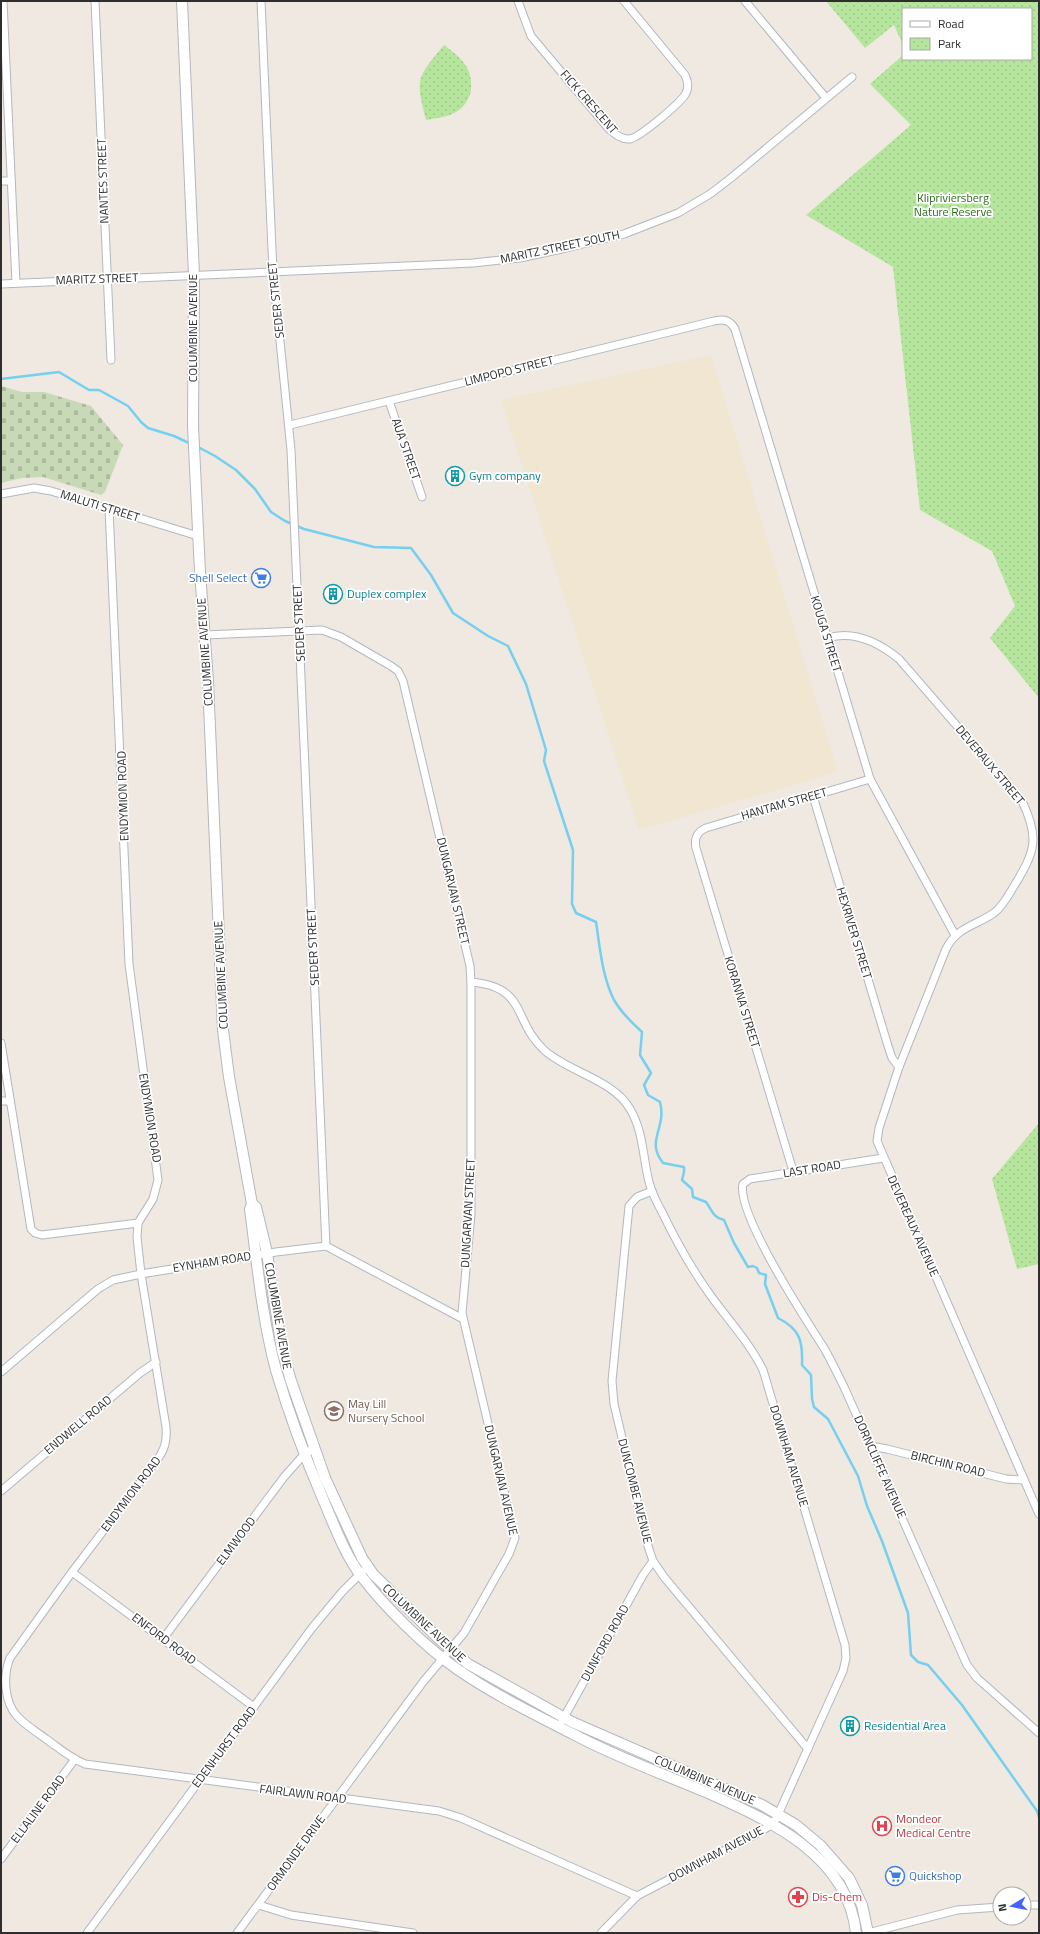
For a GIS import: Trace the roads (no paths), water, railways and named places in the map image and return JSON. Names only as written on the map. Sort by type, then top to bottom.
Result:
[{"type":"main road","name":"COLUMBINE AVENUE","points":[[182,1],[194,275],[193,426],[198,536],[205,635],[223,1030],[229,1078],[252,1204],[256,1207],[272,1353],[304,1455],[327,1509],[382,1600],[442,1658],[473,1679],[559,1727],[779,1814],[807,1834],[843,1870],[859,1896],[868,1933]]},
{"type":"main road","name":"COLUMBINE AVENUE","points":[[262,1254],[282,1350],[313,1448],[364,1571],[382,1584],[450,1650],[468,1664],[564,1717],[772,1823],[811,1852],[835,1878],[848,1898],[852,1908],[856,1933]]},
{"type":"main road","points":[[272,1353],[282,1350]]},
{"type":"street","points":[[3,1],[4,77],[16,283]]},
{"type":"street","name":"NANTES STREET","points":[[95,1],[111,360]]},
{"type":"street","name":"SEDER STREET","points":[[261,1],[273,272],[290,425],[326,1246]]},
{"type":"street","name":"FICK CRESCENT","points":[[518,1],[525,24],[531,36],[609,128],[618,136],[628,139],[636,136],[644,130],[684,97],[688,84],[684,75],[624,1]]},
{"type":"street","points":[[745,1],[826,98]]},
{"type":"street","name":"MARITZ STREET SOUTH","points":[[194,275],[502,261],[537,255],[624,234],[678,213],[710,194],[852,78]]},
{"type":"street","points":[[1,181],[11,181]]},
{"type":"street","name":"MARITZ STREET","points":[[1,284],[194,275]]},
{"type":"street","name":"LIMPOPO STREET","points":[[290,425],[722,319],[729,322]]},
{"type":"street","name":"KOUGA STREET","points":[[729,322],[735,329],[870,779],[955,935]]},
{"type":"street","name":"AUA STREET","points":[[389,401],[422,497]]},
{"type":"street","name":"MALUTI STREET","points":[[1,494],[23,489],[40,489],[67,495],[198,536]]},
{"type":"street","name":"ENDYMION ROAD","points":[[6,1670],[14,1652],[165,1448],[166,1428],[141,1274],[137,1237],[138,1223],[153,1199],[157,1187],[158,1175],[130,970],[109,508]]},
{"type":"street","name":"DUNGARVAN STREET","points":[[205,635],[322,630],[341,638],[391,666],[402,677],[467,951],[472,982],[471,1214],[462,1301],[463,1319]]},
{"type":"street","name":"DEVERAUX STREET","points":[[828,638],[838,635],[855,636],[884,648],[899,659],[1022,801],[1030,818],[1034,836],[1032,853],[1024,870],[1007,898],[992,914],[955,935]]},
{"type":"street","name":"HANTAM STREET","points":[[699,832],[719,824],[870,779]]},
{"type":"street","name":"HEXRIVER STREET","points":[[813,796],[888,1046],[892,1058],[899,1067]]},
{"type":"street","name":"KORANNA STREET","points":[[699,832],[695,839],[696,848],[793,1171]]},
{"type":"street","name":"DEVEREAUX AVENUE","points":[[955,935],[946,949],[899,1067],[877,1136],[878,1145],[1039,1514]]},
{"type":"street","name":"DOWNHAM AVENUE","points":[[472,982],[488,984],[503,989],[514,1002],[542,1048],[559,1061],[600,1084],[624,1101],[635,1118],[652,1191],[663,1214],[698,1276],[750,1346],[763,1370],[843,1638],[846,1658],[843,1672],[779,1814],[772,1823],[760,1832],[637,1896],[601,1933]]},
{"type":"street","points":[[1,1043],[29,1223],[35,1233],[42,1235],[138,1223]]},
{"type":"street","points":[[1,1101],[10,1101]]},
{"type":"street","name":"LAST ROAD","points":[[743,1184],[750,1179],[793,1171],[883,1158]]},
{"type":"street","name":"DORNCLIFFE AVENUE","points":[[743,1184],[742,1192],[745,1202],[761,1243],[836,1370],[970,1670],[1039,1733]]},
{"type":"street","name":"DUNCOMBE AVENUE","points":[[652,1191],[637,1197],[629,1206],[612,1381],[614,1404],[647,1543],[653,1561],[664,1577],[704,1627],[808,1749]]},
{"type":"street","points":[[326,1246],[463,1319]]},
{"type":"street","name":"EYNHAM ROAD","points":[[1,1372],[103,1285],[113,1280],[262,1254],[326,1246]]},
{"type":"street","name":"DUNGARVAN AVENUE","points":[[442,1658],[469,1625],[509,1554],[515,1538],[463,1319]]},
{"type":"street","name":"ENDWELL ROAD","points":[[1,1491],[140,1372],[156,1362]]},
{"type":"street","name":"BIRCHIN ROAD","points":[[871,1446],[1006,1479],[1024,1480]]},
{"type":"street","name":"ELMWOOD","points":[[164,1639],[284,1477],[304,1455],[313,1448]]},
{"type":"street","name":"DUNFORD ROAD","points":[[559,1727],[643,1575],[653,1561]]},
{"type":"street","name":"EDENHURST ROAD","points":[[87,1933],[312,1628],[342,1592],[364,1571]]},
{"type":"street","name":"ENFORD ROAD","points":[[72,1572],[254,1707]]},
{"type":"street","name":"ORMONDE DRIVE","points":[[237,1933],[336,1798],[442,1658]]},
{"type":"street","name":"FAIRLAWN ROAD","points":[[6,1670],[8,1696],[16,1715],[75,1760],[91,1765],[427,1809],[449,1814],[637,1896]]},
{"type":"street","name":"ELLALINE ROAD","points":[[1,1859],[75,1760]]},
{"type":"street","points":[[259,1905],[291,1915],[413,1933]]},
{"type":"street","points":[[868,1933],[957,1910],[992,1908]]},
{"type":"waterway","points":[[1,379],[59,372],[89,390],[99,390],[128,406],[148,428],[174,436],[191,444]]},
{"type":"waterway","points":[[198,447],[236,470],[255,489],[271,512],[285,521],[304,529],[374,547],[411,548],[431,575],[453,613],[488,636],[508,646],[526,684],[546,750],[544,761],[573,850],[572,904],[576,913],[596,922],[602,962],[610,991],[620,1009],[642,1032],[640,1055],[651,1073],[644,1085],[648,1095],[660,1102],[661,1120],[656,1141],[658,1155],[663,1163],[684,1167],[682,1180],[692,1189],[693,1197],[706,1202],[715,1216],[724,1220],[734,1243],[748,1267],[753,1266],[757,1268],[759,1273],[766,1275],[765,1284],[778,1318],[796,1331],[801,1342],[802,1365],[811,1375],[812,1399],[814,1407],[828,1419],[858,1476],[867,1506],[882,1541],[908,1613],[911,1655],[918,1662],[928,1665],[962,1705],[1037,1811],[1039,1817]]},
{"type":"place","name":"Gym company","points":[[455,476]]},
{"type":"place","name":"Shell Select","points":[[261,578]]},
{"type":"place","name":"Duplex complex","points":[[333,594]]},
{"type":"place","name":"May Lill Nursery School","points":[[334,1411]]},
{"type":"place","name":"Residential Area","points":[[850,1726]]},
{"type":"place","name":"Mondeor Medical Centre","points":[[882,1826]]},
{"type":"place","name":"Quickshop","points":[[895,1876]]},
{"type":"place","name":"Dis-Chem","points":[[798,1897]]},
{"type":"park label","name":"Klipriviersberg Nature Reserve","points":[[953,205]]}]
